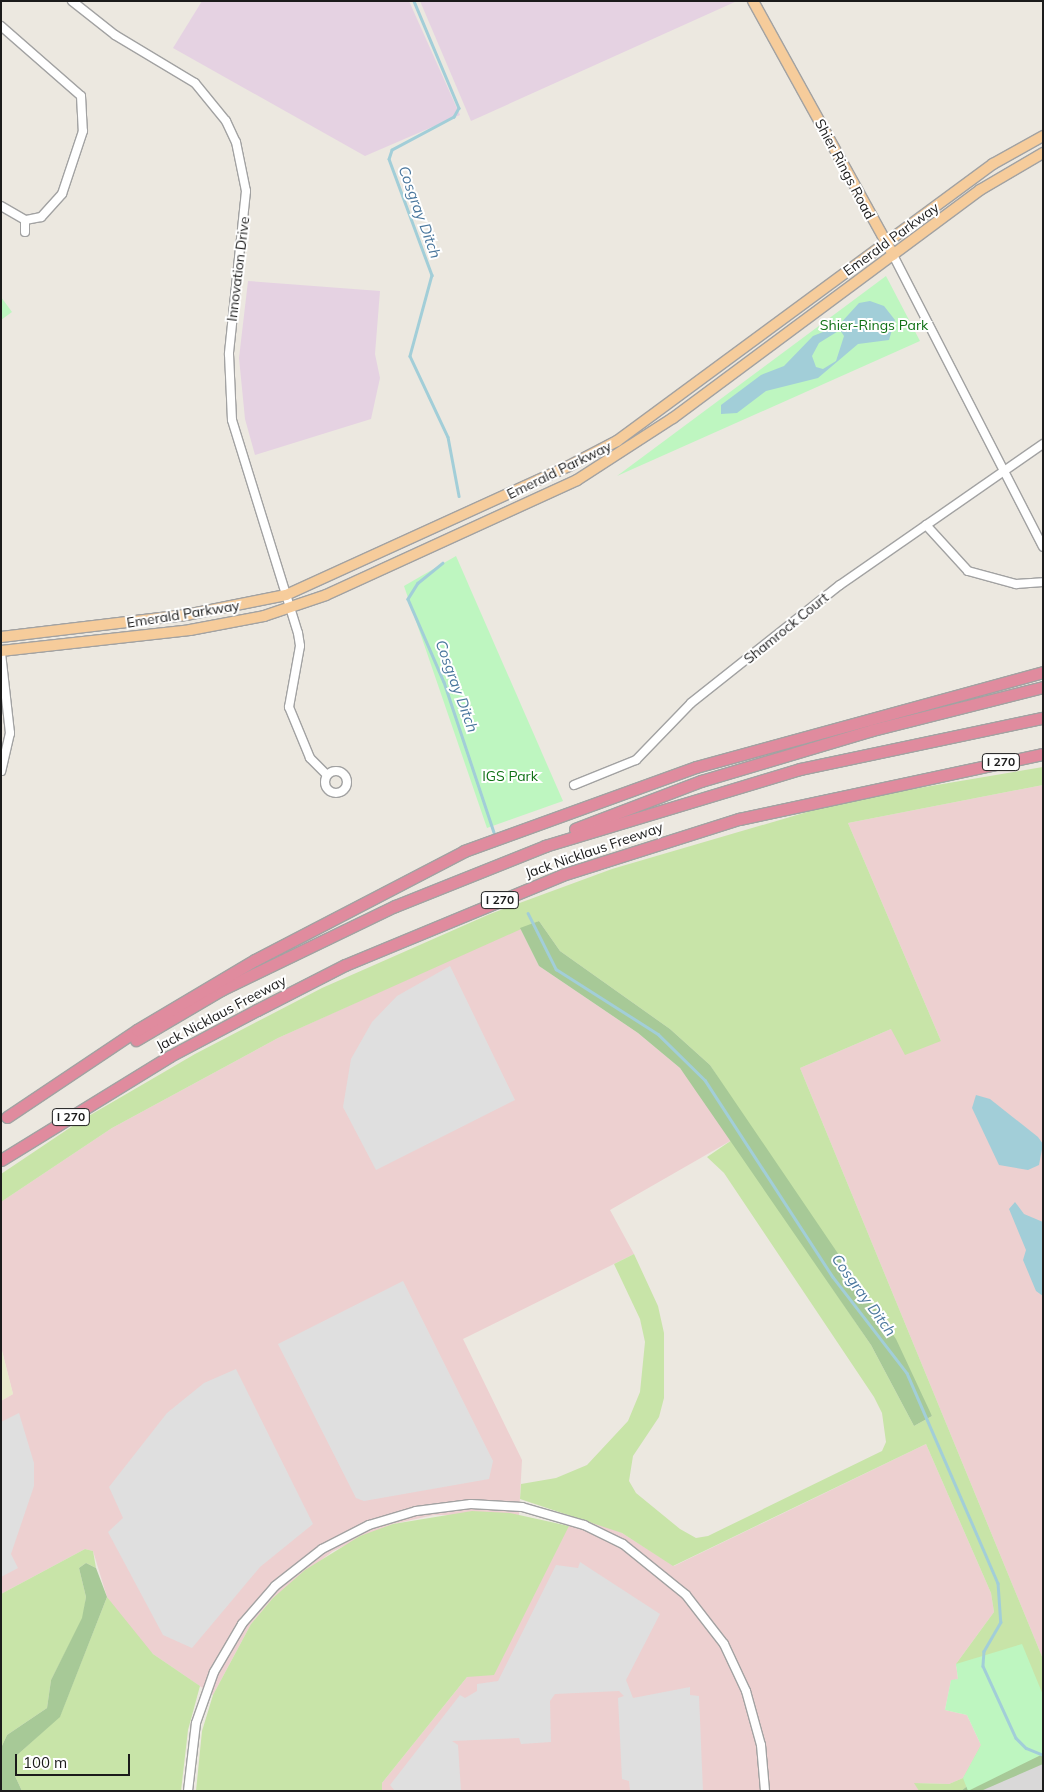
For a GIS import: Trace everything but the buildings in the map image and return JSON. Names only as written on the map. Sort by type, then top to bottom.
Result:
[{"type":"highway","points":[[4,1119],[137,1030],[255,960],[464,851],[696,767],[1043,672]]},
{"type":"highway","points":[[484,870],[556,836],[701,781],[872,730],[1043,688]]},
{"type":"highway","name":"Jack Nicklaus Freeway","points":[[4,1119],[221,990],[395,906],[484,870],[644,814],[800,769],[1043,718]]},
{"type":"highway","name":"Jack Nicklaus Freeway","points":[[1,1160],[170,1056],[345,966],[436,925],[562,875],[698,831],[960,770],[1043,754]]},
{"type":"highway","points":[[960,770],[1043,762]]},
{"type":"main road","name":"Shier Rings Road","points":[[753,1],[893,255]]},
{"type":"main road","name":"Emerald Parkway","points":[[1,637],[186,615],[286,595],[474,511],[617,441],[993,164],[1043,136]]},
{"type":"main road","name":"Emerald Parkway","points":[[1,652],[190,630],[290,608],[432,548],[624,452],[990,182],[1043,153]]},
{"type":"street","name":"Innovation Drive","points":[[72,1],[115,35],[195,83],[222,114],[236,142],[246,191],[228,396],[239,448],[286,595],[300,646],[289,707],[310,758],[326,775]]},
{"type":"street","points":[[1,26],[81,96],[83,131],[62,194],[41,217],[25,220],[1,206]]},
{"type":"street","points":[[25,220],[25,232]]},
{"type":"street","name":"Shier Rings Road","points":[[893,255],[1043,547]]},
{"type":"street","name":"Shamrock Court","points":[[574,785],[636,760],[691,704],[840,585],[1043,444]]},
{"type":"street","points":[[926,525],[968,571],[1016,584],[1043,582]]},
{"type":"street","points":[[1,652],[10,732],[1,771]]},
{"type":"street","points":[[188,1791],[196,1723],[214,1672],[242,1624],[275,1586],[322,1549],[370,1524],[435,1507],[487,1504],[555,1515],[602,1533],[656,1567],[686,1595],[724,1644],[746,1691],[761,1745],[765,1791]]},
{"type":"shaded area","points":[[202,1],[409,1],[460,115],[365,156],[173,48]]},
{"type":"shaded area","points":[[420,1],[737,1],[471,121]]},
{"type":"shaded area","points":[[248,281],[380,291],[375,354],[380,378],[371,419],[255,455],[245,419],[239,358]]},
{"type":"shaded area","points":[[1043,785],[1043,1659],[800,1068],[891,1029],[941,1041],[848,823]]},
{"type":"shaded area","points":[[520,928],[539,966],[638,1033],[680,1068],[732,1140],[610,1210],[634,1254],[463,1339],[522,1460],[519,1515],[434,1515],[393,1524],[333,1551],[273,1598],[251,1624],[213,1695],[153,1654],[128,1628],[107,1597],[93,1551],[85,1549],[1,1594],[1,1401],[13,1394],[1,1347],[1,1202],[112,1128],[278,1038]]},
{"type":"shaded area","points":[[450,966],[515,1100],[376,1170],[343,1107],[351,1059],[372,1022],[397,996]]},
{"type":"shaded area","points":[[403,1281],[493,1461],[489,1479],[364,1501],[356,1498],[278,1344]]},
{"type":"shaded area","points":[[236,1369],[313,1524],[260,1567],[192,1648],[163,1635],[108,1532],[123,1518],[109,1487],[167,1413],[204,1383]]},
{"type":"shaded area","points":[[19,1413],[34,1463],[34,1486],[11,1554],[18,1568],[1,1577],[1,1422]]},
{"type":"shaded area","points":[[926,1444],[991,1593],[994,1612],[956,1664],[958,1679],[951,1681],[945,1710],[967,1715],[981,1745],[963,1778],[949,1784],[915,1783],[919,1791],[382,1791],[382,1783],[467,1677],[569,1526],[573,1513],[622,1533],[674,1566]]},
{"type":"shaded area","points":[[580,1562],[660,1614],[626,1680],[633,1698],[690,1687],[690,1695],[699,1696],[703,1791],[630,1791],[629,1781],[622,1779],[618,1698],[624,1696],[619,1691],[555,1694],[550,1701],[551,1742],[521,1744],[519,1738],[452,1741],[458,1745],[461,1791],[395,1791],[390,1785],[460,1695],[465,1698],[477,1691],[477,1684],[498,1681],[556,1565],[578,1568]]},
{"type":"shaded area","points":[[1037,1763],[1043,1764],[1043,1791],[981,1791]]},
{"type":"green space","name":"Shier-Rings Park","points":[[886,276],[920,341],[617,476]]},
{"type":"green space","points":[[1,297],[12,312],[1,320]]},
{"type":"green space","name":"IGS Park","points":[[456,556],[563,801],[487,828],[404,586]]},
{"type":"green space","points":[[1043,767],[1043,785],[848,823],[941,1041],[905,1055],[891,1029],[800,1068],[1043,1659],[1043,1726],[961,1791],[919,1791],[914,1783],[949,1784],[963,1778],[981,1745],[956,1664],[994,1612],[991,1593],[926,1444],[673,1566],[622,1533],[520,1499],[521,1484],[556,1478],[587,1465],[628,1421],[640,1392],[645,1342],[640,1319],[614,1264],[634,1254],[658,1306],[664,1333],[664,1398],[659,1417],[633,1456],[629,1481],[636,1493],[680,1529],[696,1538],[708,1536],[882,1451],[886,1442],[882,1413],[874,1397],[724,1173],[707,1157],[732,1140],[871,1345],[914,1426],[932,1416],[710,1065],[670,1029],[560,951],[539,921],[278,1038],[112,1128],[1,1202],[1,1174],[80,1121],[195,1054],[322,988],[490,914],[612,869],[848,800]]},
{"type":"green space","points":[[539,921],[560,951],[670,1029],[710,1065],[896,1339],[932,1416],[914,1426],[871,1345],[680,1068],[638,1033],[539,966],[520,928]]},
{"type":"green space","points":[[1,1347],[13,1394],[1,1401]]},
{"type":"green space","points":[[472,1511],[510,1513],[569,1526],[494,1675],[467,1677],[382,1783],[382,1791],[196,1791],[202,1731],[213,1695],[251,1624],[273,1598],[305,1570],[360,1536],[393,1524]]},
{"type":"green space","points":[[85,1549],[93,1551],[96,1568],[86,1563],[79,1568],[86,1597],[83,1618],[51,1680],[47,1708],[7,1735],[1,1748],[1,1594]]},
{"type":"green space","points":[[86,1563],[96,1568],[107,1597],[60,1717],[16,1756],[15,1776],[22,1791],[1,1791],[1,1748],[7,1735],[47,1708],[51,1680],[82,1618],[86,1597],[79,1568]]},
{"type":"green space","points":[[107,1597],[153,1654],[200,1686],[188,1730],[181,1791],[22,1791],[15,1776],[16,1756],[60,1716]]},
{"type":"green space","points":[[1022,1644],[1043,1695],[1043,1754],[968,1791],[963,1778],[981,1745],[967,1715],[945,1710],[951,1680],[958,1679],[956,1664]]},
{"type":"green space","points":[[1043,1726],[1043,1764],[981,1791],[961,1791]]},
{"type":"water","points":[[870,301],[884,306],[895,320],[889,340],[858,344],[818,378],[766,391],[737,413],[721,414],[721,405],[761,375],[784,366],[813,336],[838,326],[859,303]],"holes":[[[840,330],[844,336],[836,361],[823,369],[816,367],[812,356],[819,343]]]},
{"type":"water","points":[[976,1095],[990,1099],[1038,1137],[1043,1144],[1039,1165],[1028,1170],[999,1165],[972,1108]]},
{"type":"water","points":[[1015,1202],[1024,1214],[1043,1222],[1043,1296],[1036,1291],[1023,1260],[1026,1250],[1009,1209]]},
{"type":"waterway","name":"Cosgray Ditch","points":[[414,1],[459,108],[454,117],[392,150],[389,159],[432,275],[410,356],[448,437],[459,496]]},
{"type":"waterway","name":"Cosgray Ditch","points":[[443,563],[418,583],[408,599],[444,682],[494,832]]},
{"type":"waterway","name":"Cosgray Ditch","points":[[528,913],[556,969],[658,1034],[705,1080],[833,1277],[907,1373],[998,1583],[1001,1622],[984,1651],[983,1666],[1016,1738],[1026,1748],[1043,1755]]}]
